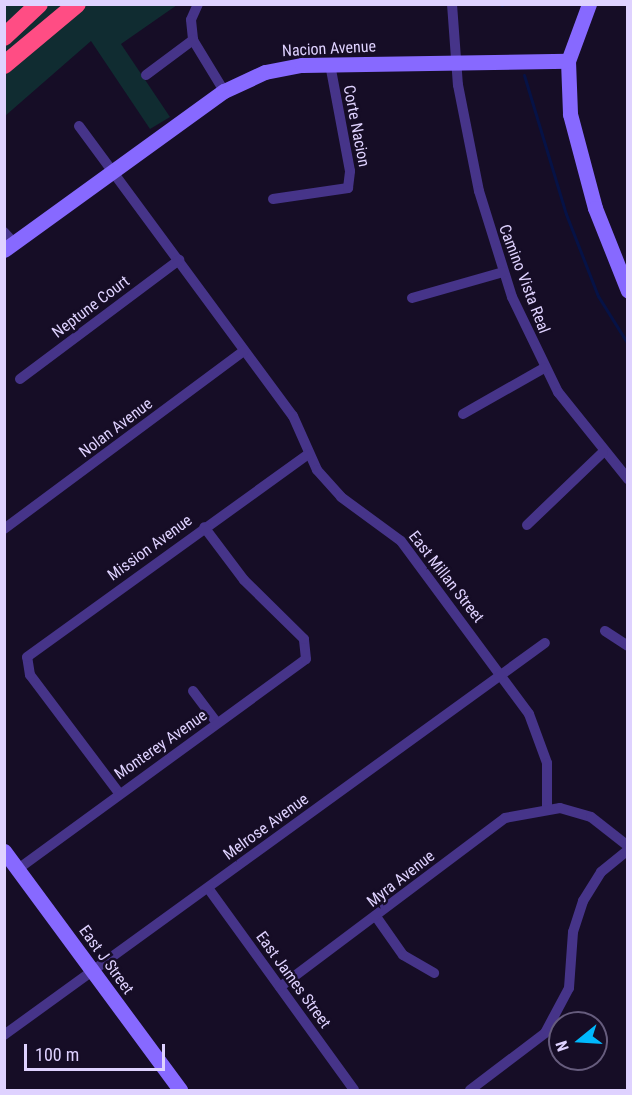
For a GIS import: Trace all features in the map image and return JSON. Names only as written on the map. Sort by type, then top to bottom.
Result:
[{"type":"highway","points":[[4,37],[39,4]]},
{"type":"highway","points":[[4,65],[76,4]]},
{"type":"street","points":[[198,4],[191,20],[193,40],[224,91]]},
{"type":"street","name":"Camino Vista Real","points":[[452,4],[456,63],[479,191],[503,272],[544,368],[603,452],[627,479]]},
{"type":"street","points":[[589,4],[568,61],[577,147],[627,291]]},
{"type":"street","points":[[146,75],[193,40]]},
{"type":"street","name":"Nacion Avenue","points":[[8,242],[113,171],[224,91],[279,69],[330,64],[568,61]]},
{"type":"street","name":"Corte Nacion","points":[[273,199],[348,188],[350,171],[330,64]]},
{"type":"street","name":"East Millan Street","points":[[79,126],[293,416],[308,454],[341,497],[401,541],[501,674],[541,736],[547,808]]},
{"type":"street","name":"Neptune Court","points":[[20,379],[179,260]]},
{"type":"street","points":[[412,298],[503,272]]},
{"type":"street","name":"Nolan Avenue","points":[[4,529],[244,351]]},
{"type":"street","points":[[463,414],[544,368]]},
{"type":"street","points":[[527,525],[603,452]]},
{"type":"street","name":"Mission Avenue","points":[[119,793],[30,675],[27,657],[308,454]]},
{"type":"street","name":"Monterey Avenue","points":[[18,869],[119,793],[306,659],[304,639],[243,580],[204,527]]},
{"type":"street","points":[[605,631],[627,646]]},
{"type":"street","name":"Melrose Avenue","points":[[4,1035],[545,643]]},
{"type":"street","points":[[193,692],[218,723]]},
{"type":"street","points":[[470,1090],[545,1033],[569,988],[573,932],[583,901],[601,872],[627,848],[591,817],[547,808]]},
{"type":"street","name":"Myra Avenue","points":[[279,987],[377,918],[490,827],[547,808]]},
{"type":"street","name":"East J Street","points":[[4,851],[178,1090]]},
{"type":"street","name":"East James Street","points":[[208,888],[354,1090]]},
{"type":"street","points":[[377,918],[403,955],[434,973]]},
{"type":"green space","points":[[5,5],[177,5],[121,44],[170,117],[150,129],[91,41],[5,116]]},
{"type":"waterway","points":[[524,75],[566,214],[598,296],[628,344]]}]
